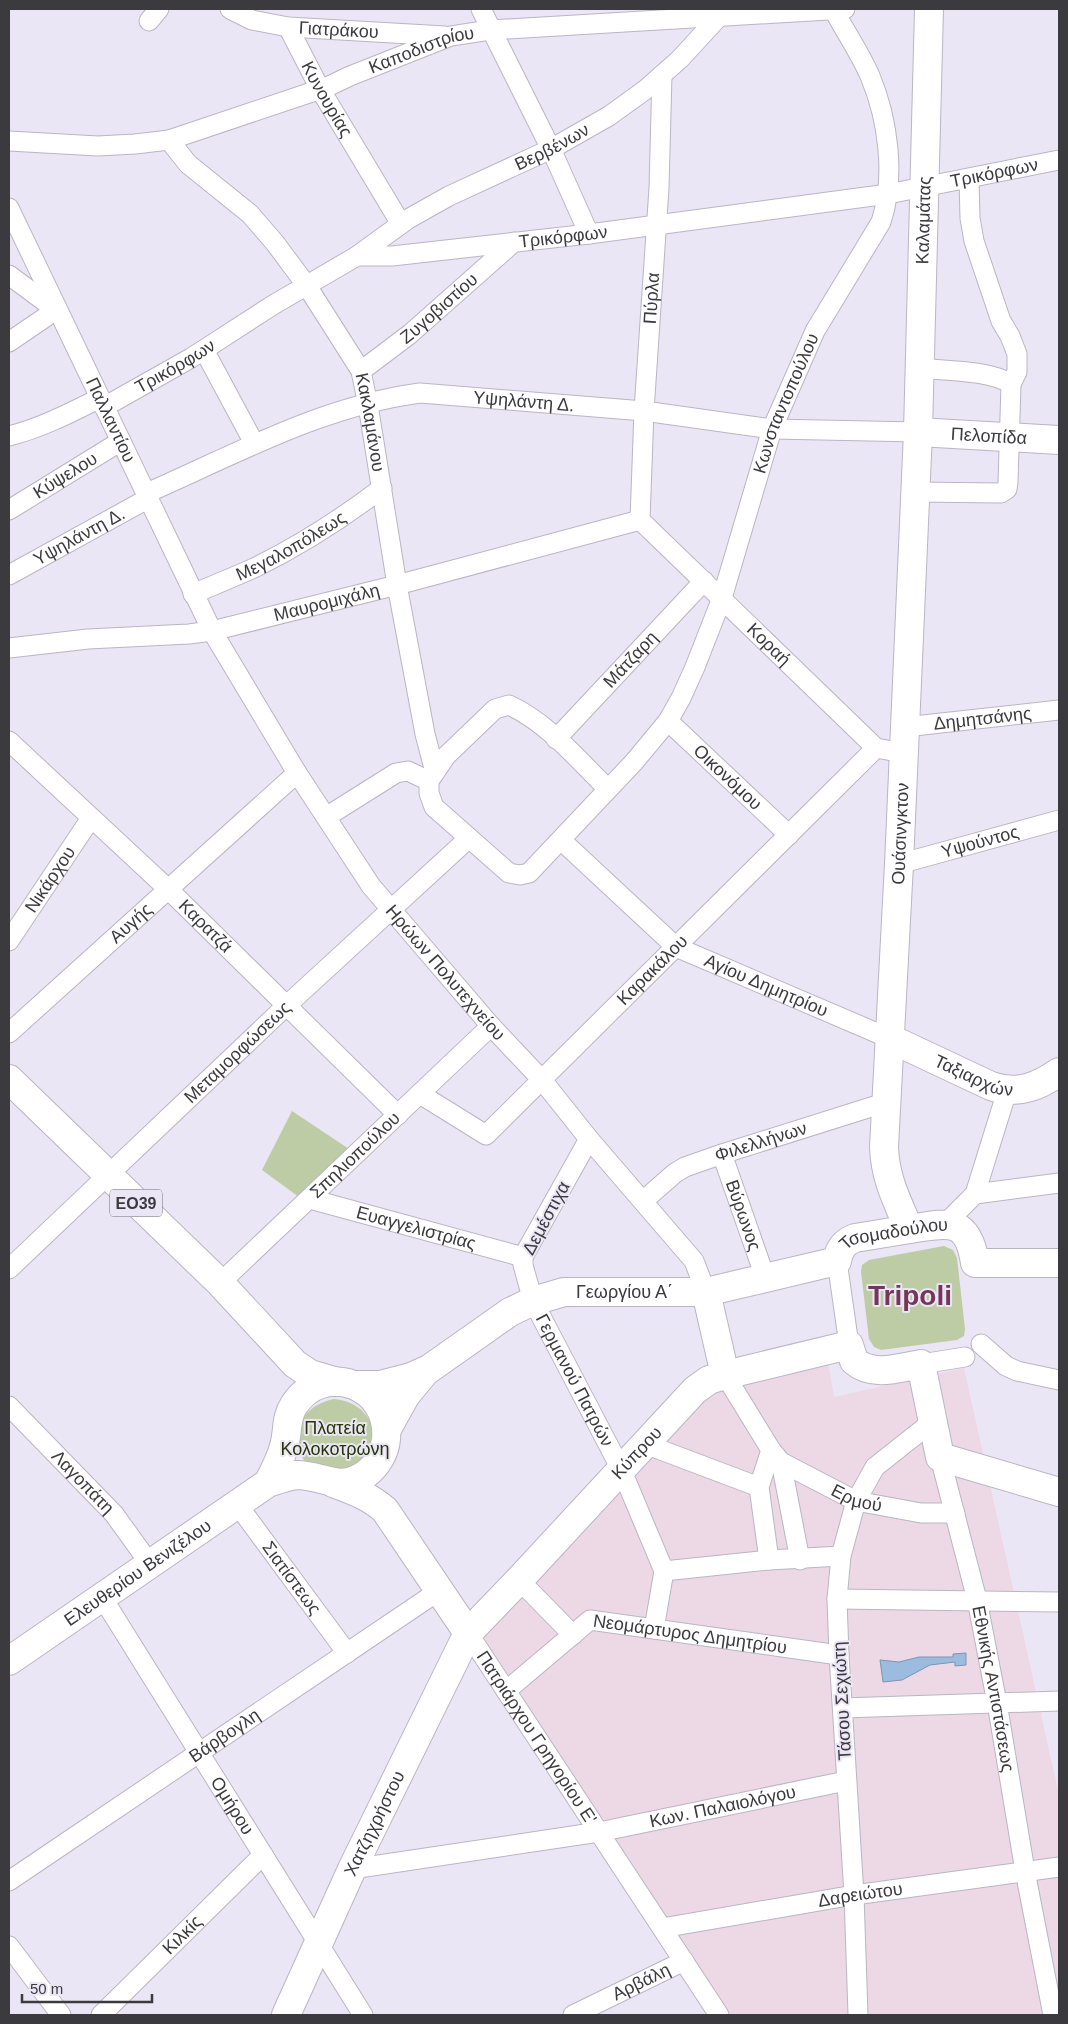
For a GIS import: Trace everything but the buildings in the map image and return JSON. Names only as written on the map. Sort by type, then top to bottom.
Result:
[{"type":"main road","name":"Καλαμάτας","points":[[918,432],[926,187],[929,9]]},
{"type":"main road","name":"Πελοπίδα","points":[[918,432],[1059,440]]},
{"type":"main road","name":"Ουάσινγκτον","points":[[909,1229],[888,1181],[884,1164],[884,1146],[891,1039],[918,432]]},
{"type":"main road","name":"Ταξιαρχών","points":[[891,1039],[991,1086],[1007,1091],[1036,1085],[1059,1072]]},
{"type":"main road","name":"ΕΟ39","points":[[9,1079],[220,1283],[251,1314],[284,1354],[295,1364],[310,1374],[346,1383]]},
{"type":"main road","name":"Τσομαδούλου","points":[[837,1261],[842,1247],[847,1241],[855,1238],[946,1223],[963,1232],[969,1240],[973,1248],[975,1263],[1059,1263]]},
{"type":"main road","name":"Γεωργίου Α΄","points":[[387,1429],[406,1394],[429,1369],[510,1312],[533,1301],[564,1292],[706,1292],[837,1261]]},
{"type":"main road","points":[[706,1292],[725,1375]]},
{"type":"main road","name":"Τσομαδούλου","points":[[849,1345],[854,1361],[868,1369],[876,1371],[920,1364]]},
{"type":"main road","name":"Κύπρου","points":[[468,1633],[520,1580],[695,1390],[709,1380],[725,1375],[849,1345]]},
{"type":"main road","name":"ΕΟ39","points":[[284,1354],[294,1384],[293,1406]]},
{"type":"main road","name":"Εθνικής Αντιστάσεως","points":[[920,1364],[940,1458]]},
{"type":"main road","name":"Γεωργίου Α΄","points":[[346,1383],[380,1385],[391,1383],[429,1369]]},
{"type":"main road","points":[[346,1383],[367,1392],[377,1402],[384,1414],[387,1429],[386,1446],[378,1462],[366,1474],[350,1481],[324,1481],[298,1475],[287,1476],[268,1483],[279,1462],[286,1439],[287,1422],[293,1406],[305,1393],[320,1384],[346,1383]]},
{"type":"main road","points":[[286,1439],[291,1455],[301,1469],[324,1481]]},
{"type":"main road","points":[[940,1458],[1059,1492]]},
{"type":"main road","name":"Πατριάρχου Γρηγορίου Ε'","points":[[324,1481],[366,1496],[385,1510],[468,1633]]},
{"type":"main road","name":"Ελευθερίου Βενιζέλου","points":[[9,1661],[268,1483]]},
{"type":"main road","name":"Χατζηχρήστου","points":[[286,2015],[352,1869],[468,1633]]},
{"type":"street","points":[[230,9],[252,20],[288,27]]},
{"type":"street","points":[[481,9],[551,149],[589,234]]},
{"type":"street","name":"Κωνσταντοπούλου","points":[[608,789],[634,762],[668,721],[695,667],[722,598],[772,429],[814,331],[881,222],[888,194],[890,164],[878,97],[869,75],[833,9]]},
{"type":"street","name":"Καποδιστρίου","points":[[9,141],[40,141],[98,146],[169,140],[320,89],[451,36],[490,30],[669,14],[846,9]]},
{"type":"street","name":"Βερβένων","points":[[357,256],[401,224],[449,196],[551,149],[609,116],[645,90],[680,59],[722,12]]},
{"type":"street","name":"Γιατράκου","points":[[288,27],[451,36]]},
{"type":"street","name":"Κυνουρίας","points":[[288,27],[320,89],[401,224]]},
{"type":"street","name":"Πύρλα","points":[[640,520],[644,411],[657,225],[662,75]]},
{"type":"street","name":"Κακλαμάνου","points":[[169,140],[188,164],[250,214],[275,243],[307,286],[361,371],[432,776]]},
{"type":"street","name":"Τρικόρφων","points":[[9,436],[26,432],[156,379],[273,305],[357,256],[392,256],[589,234],[888,194],[1059,160]]},
{"type":"street","points":[[914,492],[1001,493],[1006,489],[1008,482],[1011,436],[1011,384],[1017,372],[1018,354],[1001,321],[974,241],[970,218],[969,179]]},
{"type":"street","name":"Παλλαντίου","points":[[9,208],[56,310],[88,370],[212,631]]},
{"type":"street","name":"Ζυγοβιστίου","points":[[361,371],[410,334],[514,242]]},
{"type":"street","points":[[9,275],[56,310],[9,342]]},
{"type":"street","points":[[204,350],[254,443]]},
{"type":"street","points":[[920,368],[989,375],[1011,384]]},
{"type":"street","name":"Υψηλάντη Δ.","points":[[9,575],[148,496],[254,443],[322,416],[396,397],[431,393],[644,411],[772,429],[918,432]]},
{"type":"street","name":"Κύψελου","points":[[9,510],[121,441]]},
{"type":"street","name":"Μεγαλοπόλεως","points":[[194,594],[254,567],[299,543],[361,504],[382,488]]},
{"type":"street","name":"Κοραή","points":[[640,520],[876,748]]},
{"type":"street","name":"Μαυρομιχάλη","points":[[9,648],[88,639],[189,634],[212,631],[398,585],[640,520]]},
{"type":"street","name":"Μάτζαρη","points":[[556,739],[704,581]]},
{"type":"street","name":"Ηρώων Πολυτεχνείου","points":[[212,631],[297,773],[371,886],[491,1026],[542,1080],[589,1139],[694,1261],[702,1277],[706,1292]]},
{"type":"street","points":[[509,705],[524,712],[556,739],[608,789],[529,873],[520,875],[509,873],[434,807],[429,794],[432,776],[446,756],[495,709],[509,705]]},
{"type":"street","name":"Δημητσάνης","points":[[904,740],[1059,710]]},
{"type":"street","name":"Οικονόμου","points":[[668,721],[789,835]]},
{"type":"street","points":[[876,748],[904,740]]},
{"type":"street","name":"Καρατζά","points":[[9,741],[168,889],[398,1115]]},
{"type":"street","name":"Καρακάλου","points":[[420,1094],[486,1135],[876,748]]},
{"type":"street","points":[[326,817],[396,773],[408,771],[432,776]]},
{"type":"street","name":"Αυγής","points":[[9,1033],[297,773]]},
{"type":"street","name":"Νικάρχου","points":[[9,941],[91,818]]},
{"type":"street","name":"Υψούντος","points":[[899,864],[1059,820]]},
{"type":"street","name":"Μεταμορφώσεως","points":[[9,1269],[286,1006],[469,838]]},
{"type":"street","name":"Αγίου Δημητρίου","points":[[561,840],[676,947],[891,1039]]},
{"type":"street","name":"Σπηλιοπούλου","points":[[220,1283],[491,1026]]},
{"type":"street","points":[[946,1223],[975,1194],[1007,1091]]},
{"type":"street","name":"Φιλελλήνων","points":[[643,1201],[675,1173],[722,1154],[887,1102]]},
{"type":"street","name":"Δεμέστιχα","points":[[533,1301],[524,1273],[523,1257],[589,1139]]},
{"type":"street","name":"Βύρωνος","points":[[722,1154],[765,1277]]},
{"type":"street","points":[[975,1194],[1059,1183]]},
{"type":"street","name":"Ευαγγελιστρίας","points":[[310,1199],[523,1257]]},
{"type":"street","name":"Τσομαδούλου","points":[[837,1261],[849,1345]]},
{"type":"street","name":"Γερμανού Πατρών","points":[[533,1301],[622,1470],[664,1571]]},
{"type":"street","points":[[981,1344],[1006,1366],[1017,1371],[1059,1380]]},
{"type":"street","name":"Τσομαδούλου","points":[[920,1364],[965,1357]]},
{"type":"street","points":[[725,1375],[776,1456],[800,1560]]},
{"type":"street","name":"Λαγοπάτη","points":[[9,1406],[114,1514],[150,1564]]},
{"type":"street","name":"Τάσου Σεχιώτη","points":[[858,2015],[854,1895],[839,1655],[837,1599],[841,1556],[856,1501],[875,1467],[932,1422]]},
{"type":"street","points":[[645,1444],[758,1487]]},
{"type":"street","points":[[769,1560],[758,1487],[776,1456]]},
{"type":"street","name":"Ερμού","points":[[776,1456],[856,1501],[921,1513],[956,1513]]},
{"type":"street","name":"Εθνικής Αντιστάσεως","points":[[940,1458],[956,1513],[977,1600],[997,1703],[1025,1871],[1053,2015]]},
{"type":"street","name":"Σιατίστεως","points":[[237,1504],[348,1653]]},
{"type":"street","points":[[654,1629],[664,1571],[769,1560],[800,1560],[841,1556]]},
{"type":"street","points":[[520,1580],[573,1635]]},
{"type":"street","name":"Βάρβογλη","points":[[9,1881],[440,1590]]},
{"type":"street","name":"Ομήρου","points":[[102,1597],[363,2015]]},
{"type":"street","points":[[837,1599],[1059,1602]]},
{"type":"street","name":"Νεομάρτυρος Δημητρίου","points":[[506,1691],[590,1620],[839,1655]]},
{"type":"street","name":"Πατριάρχου Γρηγορίου Ε'","points":[[468,1633],[719,2015]]},
{"type":"street","points":[[842,1708],[1059,1701]]},
{"type":"street","name":"Κων. Παλαιολόγου","points":[[352,1869],[599,1832],[846,1781]]},
{"type":"street","name":"Κιλκίς","points":[[101,2015],[263,1854]]},
{"type":"street","name":"Δαρειώτου","points":[[662,1928],[854,1895],[1059,1867]]},
{"type":"street","points":[[9,1946],[61,2015]]},
{"type":"street","name":"Αρβάλη","points":[[573,2015],[610,2007],[684,1961]]},
{"type":"shaded area","points":[[827,1356],[834,1397],[964,1368],[1059,1795],[1059,2015],[726,2015],[479,1633],[703,1387]]},
{"type":"green space","points":[[292,1111],[349,1149],[299,1197],[262,1170]]},
{"type":"green space","points":[[944,1246],[953,1250],[957,1258],[965,1329],[964,1336],[957,1340],[881,1350],[874,1347],[869,1339],[861,1272],[862,1265],[869,1260]]},
{"type":"green space","name":"Πλατεία Κολοκοτρώνη","points":[[334,1399],[350,1403],[363,1412],[368,1418],[373,1433],[371,1453],[352,1473],[308,1466],[301,1455],[298,1445],[297,1434],[305,1416],[312,1408]]},
{"type":"water","points":[[966,1653],[966,1665],[955,1666],[955,1662],[930,1665],[902,1680],[883,1682],[880,1660],[899,1662],[919,1657],[953,1657],[953,1654]]},
{"type":"district","name":"Tripoli","points":[[910,1295]]}]
